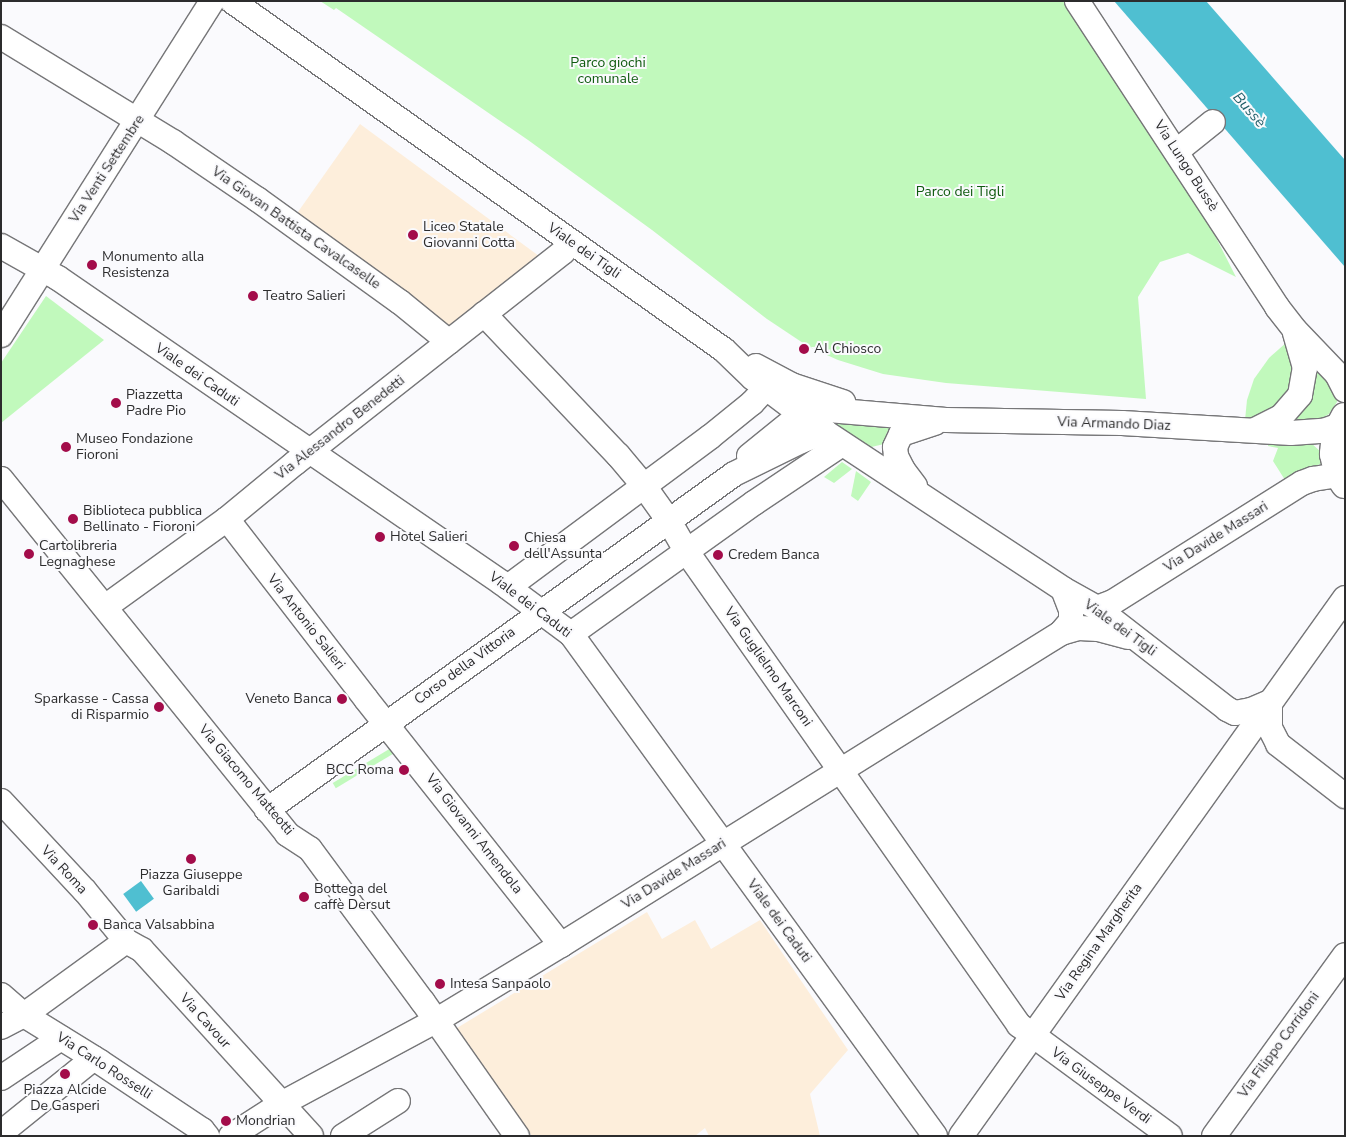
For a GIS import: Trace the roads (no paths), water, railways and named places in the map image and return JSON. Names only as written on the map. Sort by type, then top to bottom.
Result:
[{"type":"main road","points":[[1342,421],[1334,454],[1342,479]]},
{"type":"street","name":"Via Venti Settembre","points":[[1,335],[138,122],[212,1]]},
{"type":"street","name":"Viale dei Tigli","points":[[232,1],[724,350],[766,388],[833,438],[1063,589],[1097,608],[1234,713]]},
{"type":"street","name":"Via Lungo Bussè","points":[[1077,1],[1177,151],[1252,270],[1295,330],[1337,374],[1345,390]]},
{"type":"street","name":"Via Giovan Battista Cavalcaselle","points":[[1,37],[257,199],[400,302],[449,342]]},
{"type":"street","points":[[1177,151],[1213,122]]},
{"type":"street","name":"Via Alessandro Benedetti","points":[[105,607],[227,519],[563,252],[571,242]]},
{"type":"street","name":"Viale dei Caduti","points":[[1,246],[44,269],[508,587],[571,634],[935,1136]]},
{"type":"street","name":"Via Guglielmo Marconi","points":[[484,314],[618,455],[644,486],[669,521],[686,552],[990,986],[1019,1025],[1032,1036]]},
{"type":"street","name":"Via Lungo Bussè","points":[[1295,330],[1345,361]]},
{"type":"street","points":[[1251,431],[1265,427],[1282,418],[1300,395],[1305,368],[1295,330]]},
{"type":"street","name":"Via Armando Diaz","points":[[724,350],[791,385],[823,397],[888,414]]},
{"type":"street","points":[[508,587],[710,438],[752,403],[766,388]]},
{"type":"street","name":"Via Armando Diaz","points":[[801,414],[807,410],[816,409],[946,420],[1122,423],[1307,433],[1323,431],[1342,421]]},
{"type":"street","name":"Corso della Vittoria","points":[[737,472],[748,458],[801,414]]},
{"type":"street","name":"Viale dei Tigli","points":[[934,503],[907,476],[898,461],[895,447],[901,434],[946,420]]},
{"type":"street","points":[[571,634],[686,552],[833,438]]},
{"type":"street","name":"Corso della Vittoria","points":[[268,810],[541,611],[737,472],[801,440],[833,438]]},
{"type":"street","name":"Via Giacomo Matteotti","points":[[1,479],[287,834],[310,849],[436,1020],[517,1136]]},
{"type":"street","name":"Via Davide Massari","points":[[1097,608],[1113,602],[1302,483],[1313,479],[1342,479]]},
{"type":"street","name":"Via Antonio Salieri","points":[[227,519],[386,723]]},
{"type":"street","points":[[1061,633],[1071,621],[1071,610],[1063,589]]},
{"type":"street","name":"Via Regina Margherita","points":[[961,1136],[1345,598]]},
{"type":"street","name":"Via Davide Massari","points":[[231,1136],[281,1104],[436,1020],[562,945],[1061,633],[1079,628],[1098,629],[1140,641]]},
{"type":"street","points":[[1234,713],[1259,708],[1270,702],[1270,728],[1278,744],[1345,796]]},
{"type":"street","name":"Via Regina Margherita","points":[[1234,713],[1240,724],[1239,745]]},
{"type":"street","name":"Via Giovanni Amendola","points":[[386,723],[562,945]]},
{"type":"street","points":[[1239,745],[1255,740],[1278,744]]},
{"type":"street","name":"Via Roma","points":[[1,801],[84,891],[126,941]]},
{"type":"street","points":[[1,1027],[24,1015],[126,941]]},
{"type":"street","name":"Via Cavour","points":[[126,941],[142,950],[311,1136]]},
{"type":"street","name":"Via Filippo Corridoni","points":[[1214,1136],[1345,955]]},
{"type":"street","name":"Via Carlo Rosselli","points":[[1,994],[24,1015],[94,1058],[202,1130],[207,1136]]},
{"type":"street","name":"Via Giuseppe Verdi","points":[[1032,1036],[1170,1136]]},
{"type":"street","points":[[1,1078],[61,1038]]},
{"type":"street","points":[[1,1133],[94,1058]]},
{"type":"street","points":[[344,1136],[398,1101]]},
{"type":"water","name":"Bussè","points":[[1114,1],[1206,1],[1345,160],[1345,267]]},
{"type":"water","points":[[141,881],[154,899],[136,912],[123,894]]},
{"type":"place","name":"Liceo Statale Giovanni Cotta","points":[[413,235]]},
{"type":"place","name":"Monumento alla Resistenza","points":[[92,265]]},
{"type":"place","name":"Teatro Salieri","points":[[253,296]]},
{"type":"place","name":"Al Chiosco","points":[[804,349]]},
{"type":"place","name":"Piazzetta Padre Pio","points":[[116,403]]},
{"type":"place","name":"Museo Fondazione Fioroni","points":[[66,447]]},
{"type":"place","name":"Biblioteca pubblica Bellinato - Fioroni","points":[[73,519]]},
{"type":"place","name":"Hotel Salieri","points":[[380,537]]},
{"type":"place","name":"Chiesa dell'Assunta","points":[[514,546]]},
{"type":"place","name":"Cartolibreria Legnaghese","points":[[29,554]]},
{"type":"place","name":"Credem Banca","points":[[718,555]]},
{"type":"place","name":"Veneto Banca","points":[[342,699]]},
{"type":"place","name":"Sparkasse - Cassa di Risparmio","points":[[159,707]]},
{"type":"place","name":"BCC Roma","points":[[404,770]]},
{"type":"place","name":"Piazza Giuseppe Garibaldi","points":[[191,859]]},
{"type":"place","name":"Bottega del caffè Dersut","points":[[304,897]]},
{"type":"place","name":"Banca Valsabbina","points":[[93,925]]},
{"type":"place","name":"Intesa Sanpaolo","points":[[440,984]]},
{"type":"place","name":"Piazza Alcide De Gasperi","points":[[65,1074]]},
{"type":"place","name":"Mondrian","points":[[226,1121]]},
{"type":"park label","name":"Parco giochi comunale","points":[[608,72]]},
{"type":"park label","name":"Parco dei Tigli","points":[[960,192]]}]
